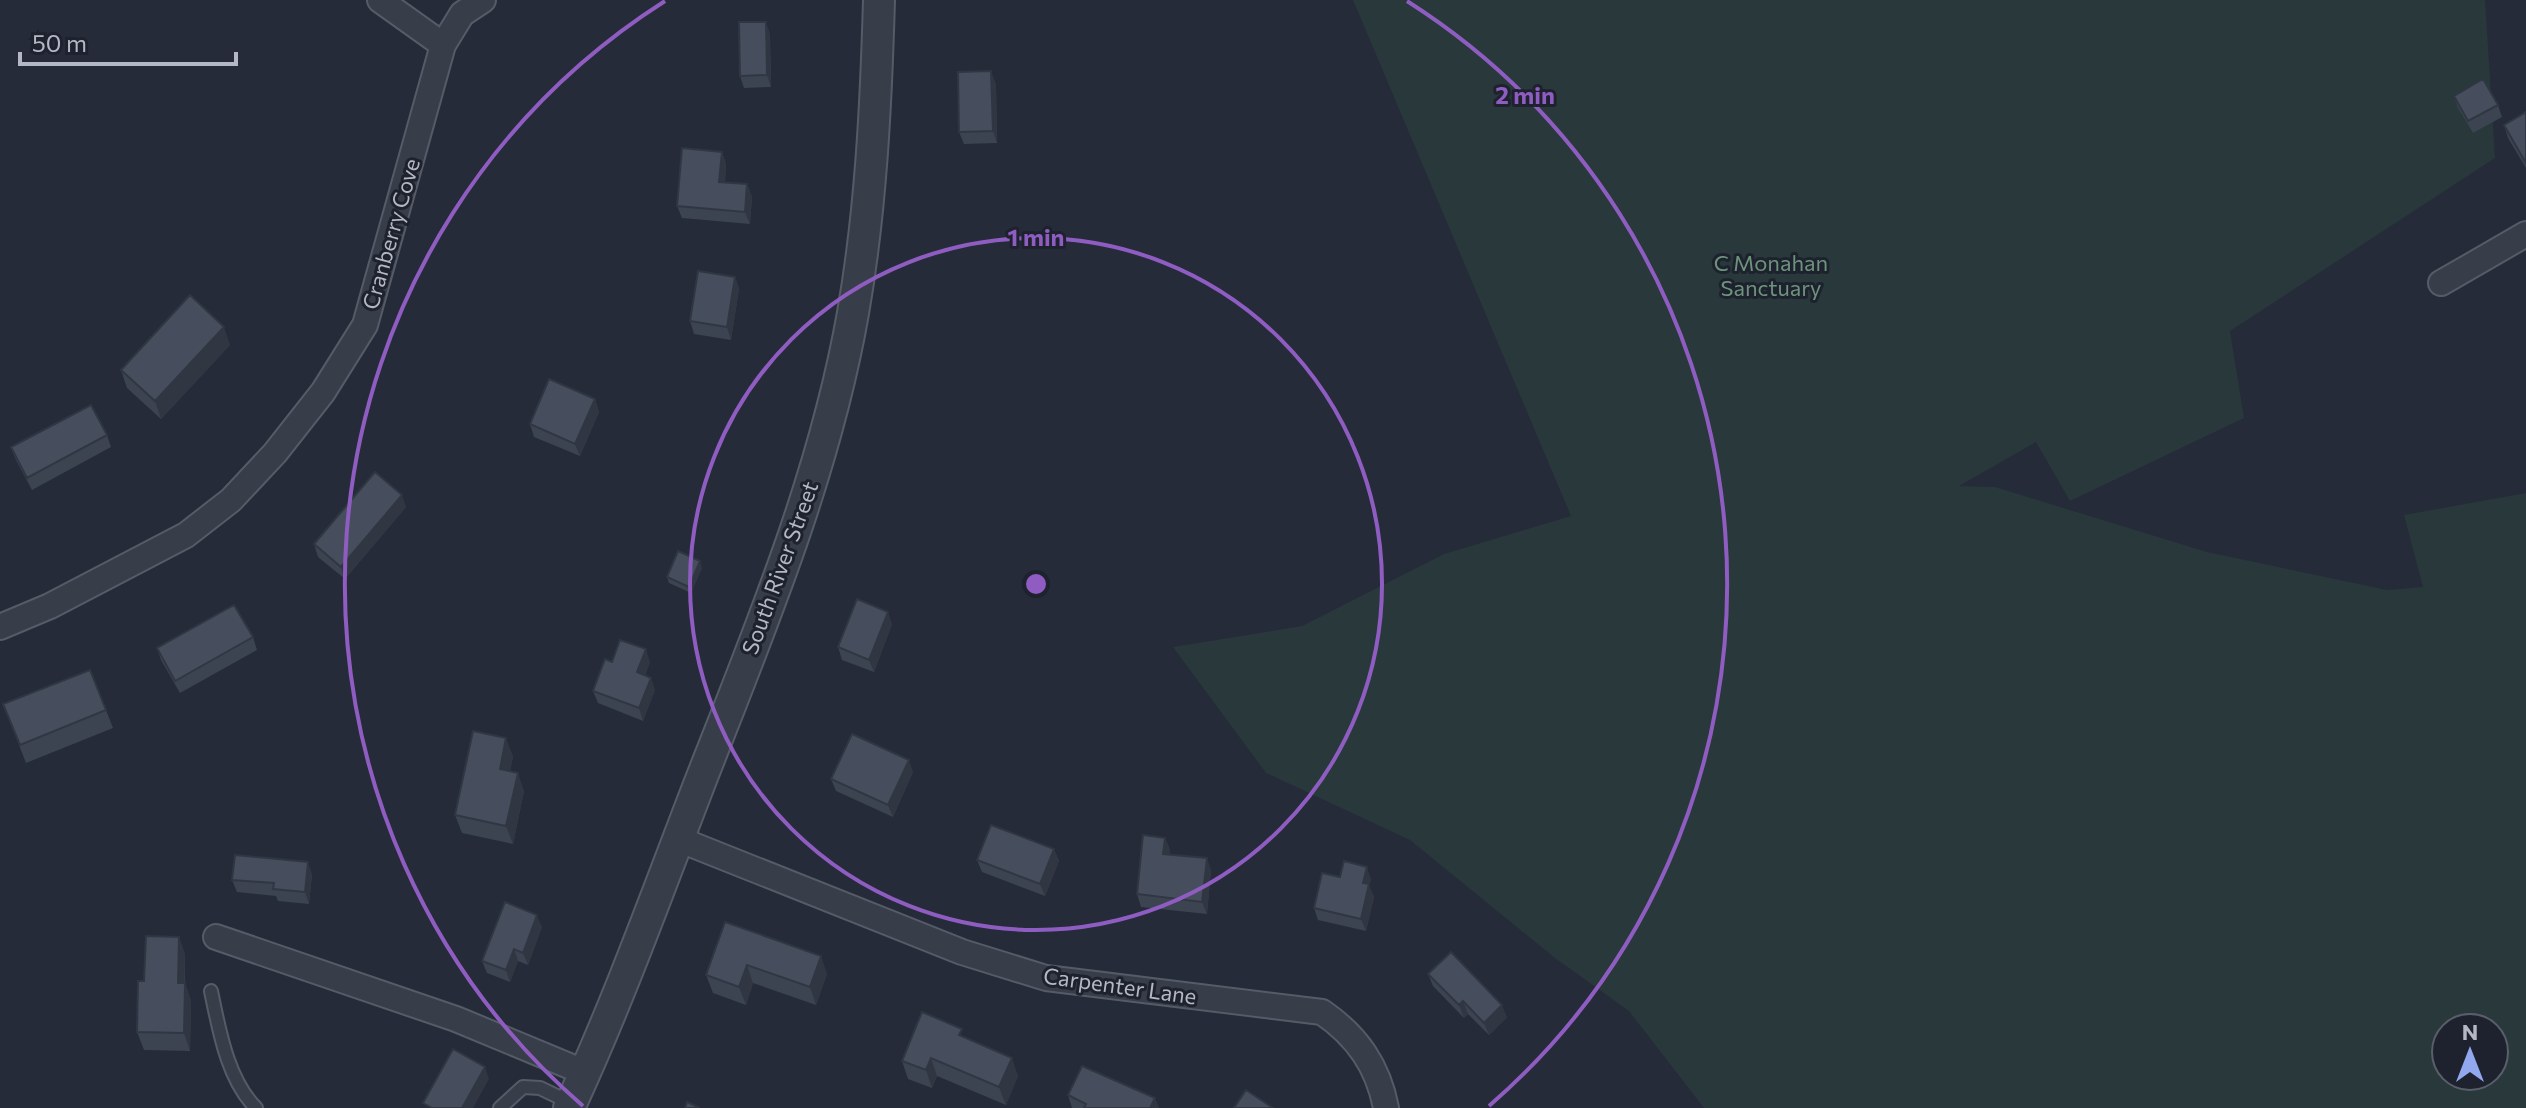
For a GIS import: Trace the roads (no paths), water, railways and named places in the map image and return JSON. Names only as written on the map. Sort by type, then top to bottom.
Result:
[{"type":"street","points":[[380,0],[443,45]]},
{"type":"street","name":"Cranberry Cove","points":[[0,627],[50,606],[186,535],[231,500],[275,453],[323,392],[365,325],[443,45],[462,14],[483,0]]},
{"type":"street","name":"South River Street","points":[[570,1106],[586,1073],[678,839],[794,530],[836,394],[867,224],[879,0]]},
{"type":"street","points":[[2441,283],[2526,234]]},
{"type":"street","name":"Carpenter Lane","points":[[678,839],[962,952],[1046,978],[1322,1012],[1344,1027],[1362,1047],[1382,1087],[1386,1108]]},
{"type":"street","points":[[216,937],[456,1019],[586,1073]]},
{"type":"lane","points":[[211,991],[219,1028],[240,1091],[256,1108]]},
{"type":"lane","points":[[500,1108],[523,1087],[540,1088],[570,1106]]},
{"type":"park label","name":"C Monahan Sanctuary","points":[[1771,276]]}]
